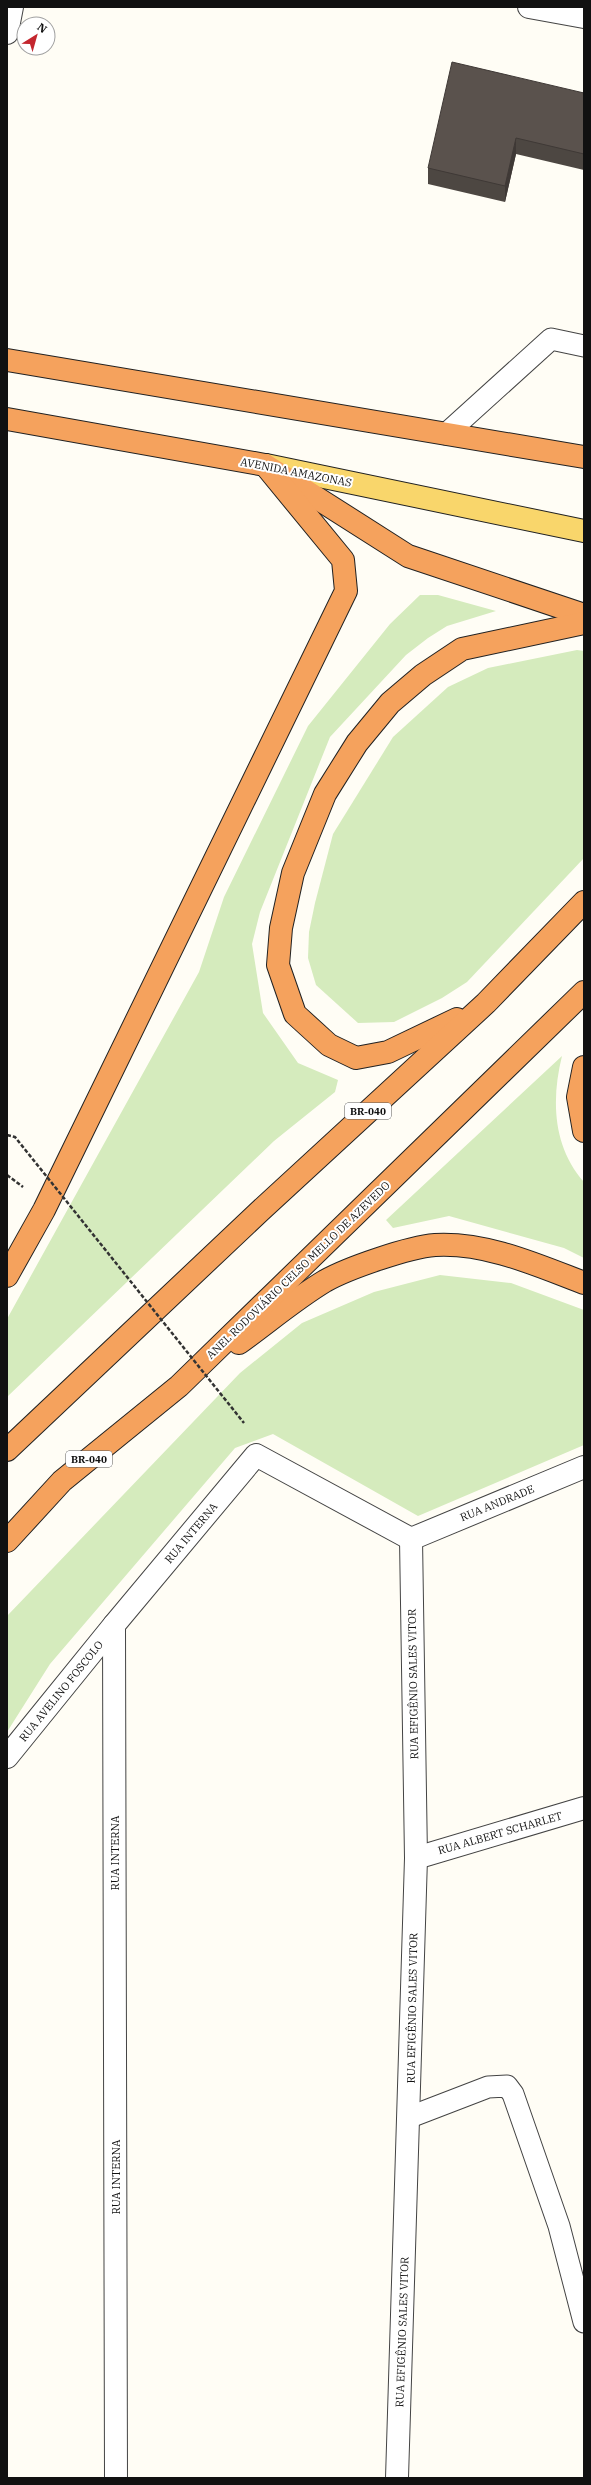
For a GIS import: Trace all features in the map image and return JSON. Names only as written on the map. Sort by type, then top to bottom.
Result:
[{"type":"highway","points":[[7,360],[584,457]]},
{"type":"highway","name":"AVENIDA AMAZONAS","points":[[7,419],[265,465]]},
{"type":"highway","points":[[265,465],[408,556],[584,615]]},
{"type":"highway","points":[[7,1276],[44,1210],[346,591],[343,560],[265,465]]},
{"type":"highway","points":[[486,1003],[425,1036],[388,1052],[356,1058],[329,1045],[295,1014],[278,966],[281,928],[293,873],[325,794],[358,742],[390,703],[423,675],[462,649],[584,623]]},
{"type":"highway","name":"BR-040","points":[[7,1450],[260,1211],[486,1003],[584,902]]},
{"type":"highway","name":"ANEL RODOVIÁRIO CELSO MELLO DE AZEVEDO","points":[[7,1541],[62,1481],[179,1386],[584,992]]},
{"type":"highway","points":[[584,1067],[578,1097],[584,1131]]},
{"type":"highway","points":[[179,1386],[326,1281],[394,1254],[434,1245],[476,1248],[531,1262],[584,1283]]},
{"type":"main road","name":"AVENIDA AMAZONAS","points":[[265,465],[584,531]]},
{"type":"street","points":[[7,33],[12,7]]},
{"type":"street","points":[[529,7],[584,17]]},
{"type":"street","name":"RUA INTERNA","points":[[116,2478],[114,1625],[256,1455],[411,1539]]},
{"type":"street","name":"RUA ANDRADE","points":[[411,1539],[584,1467]]},
{"type":"street","name":"RUA EFIGÊNIO SALES VITOR","points":[[397,2478],[410,2117],[416,1858],[411,1539]]},
{"type":"street","name":"RUA AVELINO FOSCOLO","points":[[7,1757],[114,1625]]},
{"type":"street","name":"RUA ALBERT SCHARLET","points":[[416,1858],[584,1808]]},
{"type":"lane","points":[[446,434],[551,339],[584,346]]},
{"type":"lane","points":[[410,2117],[488,2087],[507,2086],[513,2094],[559,2226],[584,2322]]},
{"type":"path","points":[[7,1135],[15,1136],[244,1424]]},
{"type":"path","points":[[7,1175],[25,1189]]},
{"type":"green space","points":[[420,595],[438,595],[496,611],[447,626],[428,638],[406,655],[330,737],[260,912],[252,944],[263,1013],[298,1063],[338,1080],[335,1092],[274,1141],[7,1397],[7,1319],[199,972],[224,897],[308,726],[390,624]]},
{"type":"green space","points":[[577,650],[584,651],[584,858],[467,982],[442,998],[394,1022],[358,1023],[316,985],[308,958],[309,932],[333,834],[393,737],[448,687],[488,668]]},
{"type":"green space","points":[[562,1056],[556,1089],[557,1122],[566,1154],[584,1182],[584,1258],[564,1248],[449,1216],[393,1228],[386,1220]]},
{"type":"green space","points":[[440,1275],[511,1283],[584,1310],[584,1445],[418,1516],[273,1434],[235,1448],[50,1664],[7,1732],[7,1616],[240,1373],[302,1323],[374,1292]]},
{"type":"building","points":[[452,62],[584,93],[584,154],[516,138],[505,186],[428,168]]}]
